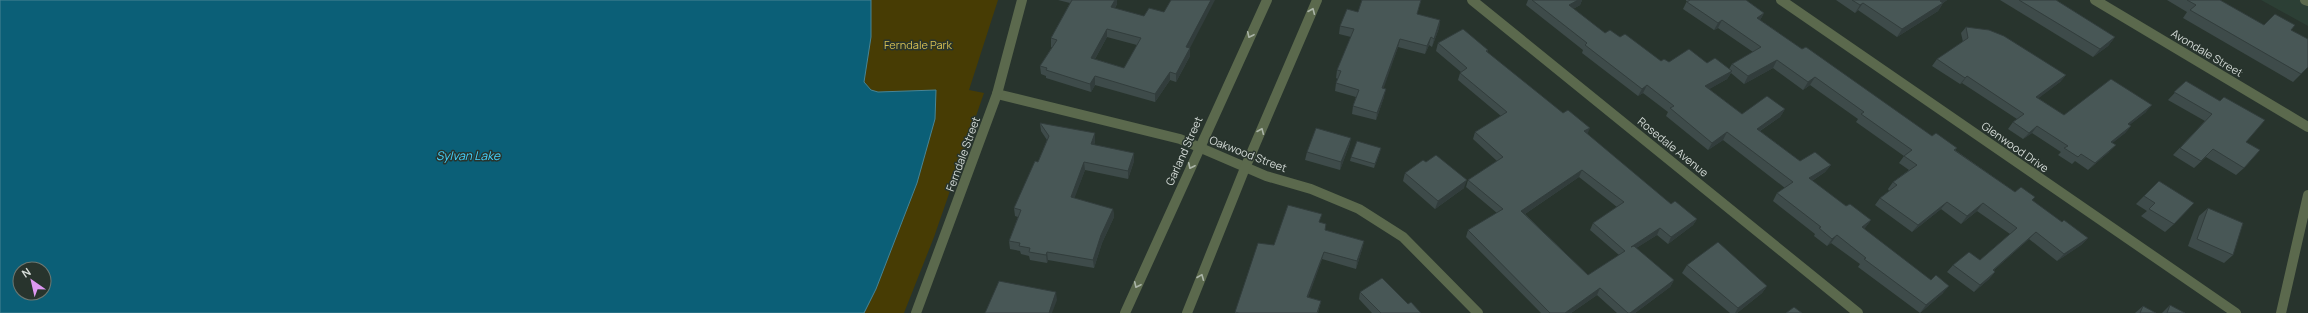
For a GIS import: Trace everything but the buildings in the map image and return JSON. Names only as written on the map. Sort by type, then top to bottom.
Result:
[{"type":"street","name":"Ferndale Street","points":[[916,313],[969,174],[996,94],[1022,0]]},
{"type":"street","name":"Garland Street","points":[[1125,313],[1267,0]]},
{"type":"street","points":[[1187,313],[1245,168],[1317,0]]},
{"type":"street","name":"Rosedale Avenue","points":[[1472,0],[1858,313]]},
{"type":"street","name":"Glenwood Drive","points":[[1781,0],[2236,313]]},
{"type":"street","name":"Avondale Street","points":[[2095,0],[2308,127]]},
{"type":"street","name":"Oakwood Street","points":[[996,94],[1180,139],[1245,168],[1266,176],[1311,189],[1359,209],[1403,237],[1478,313]]},
{"type":"street","points":[[2281,313],[2308,195]]},
{"type":"shaded area","points":[[2261,0],[2308,0],[2308,26]]},
{"type":"green space","name":"Ferndale Park","points":[[871,0],[998,0],[969,90],[984,93],[934,237],[904,313],[864,313],[876,289],[917,183],[936,90],[878,92],[872,90],[865,84],[864,82],[871,37]]},
{"type":"water","name":"Sylvan Lake","points":[[0,0],[871,0],[871,37],[864,82],[871,90],[878,92],[936,90],[935,119],[917,183],[876,289],[864,313],[0,313]]}]
